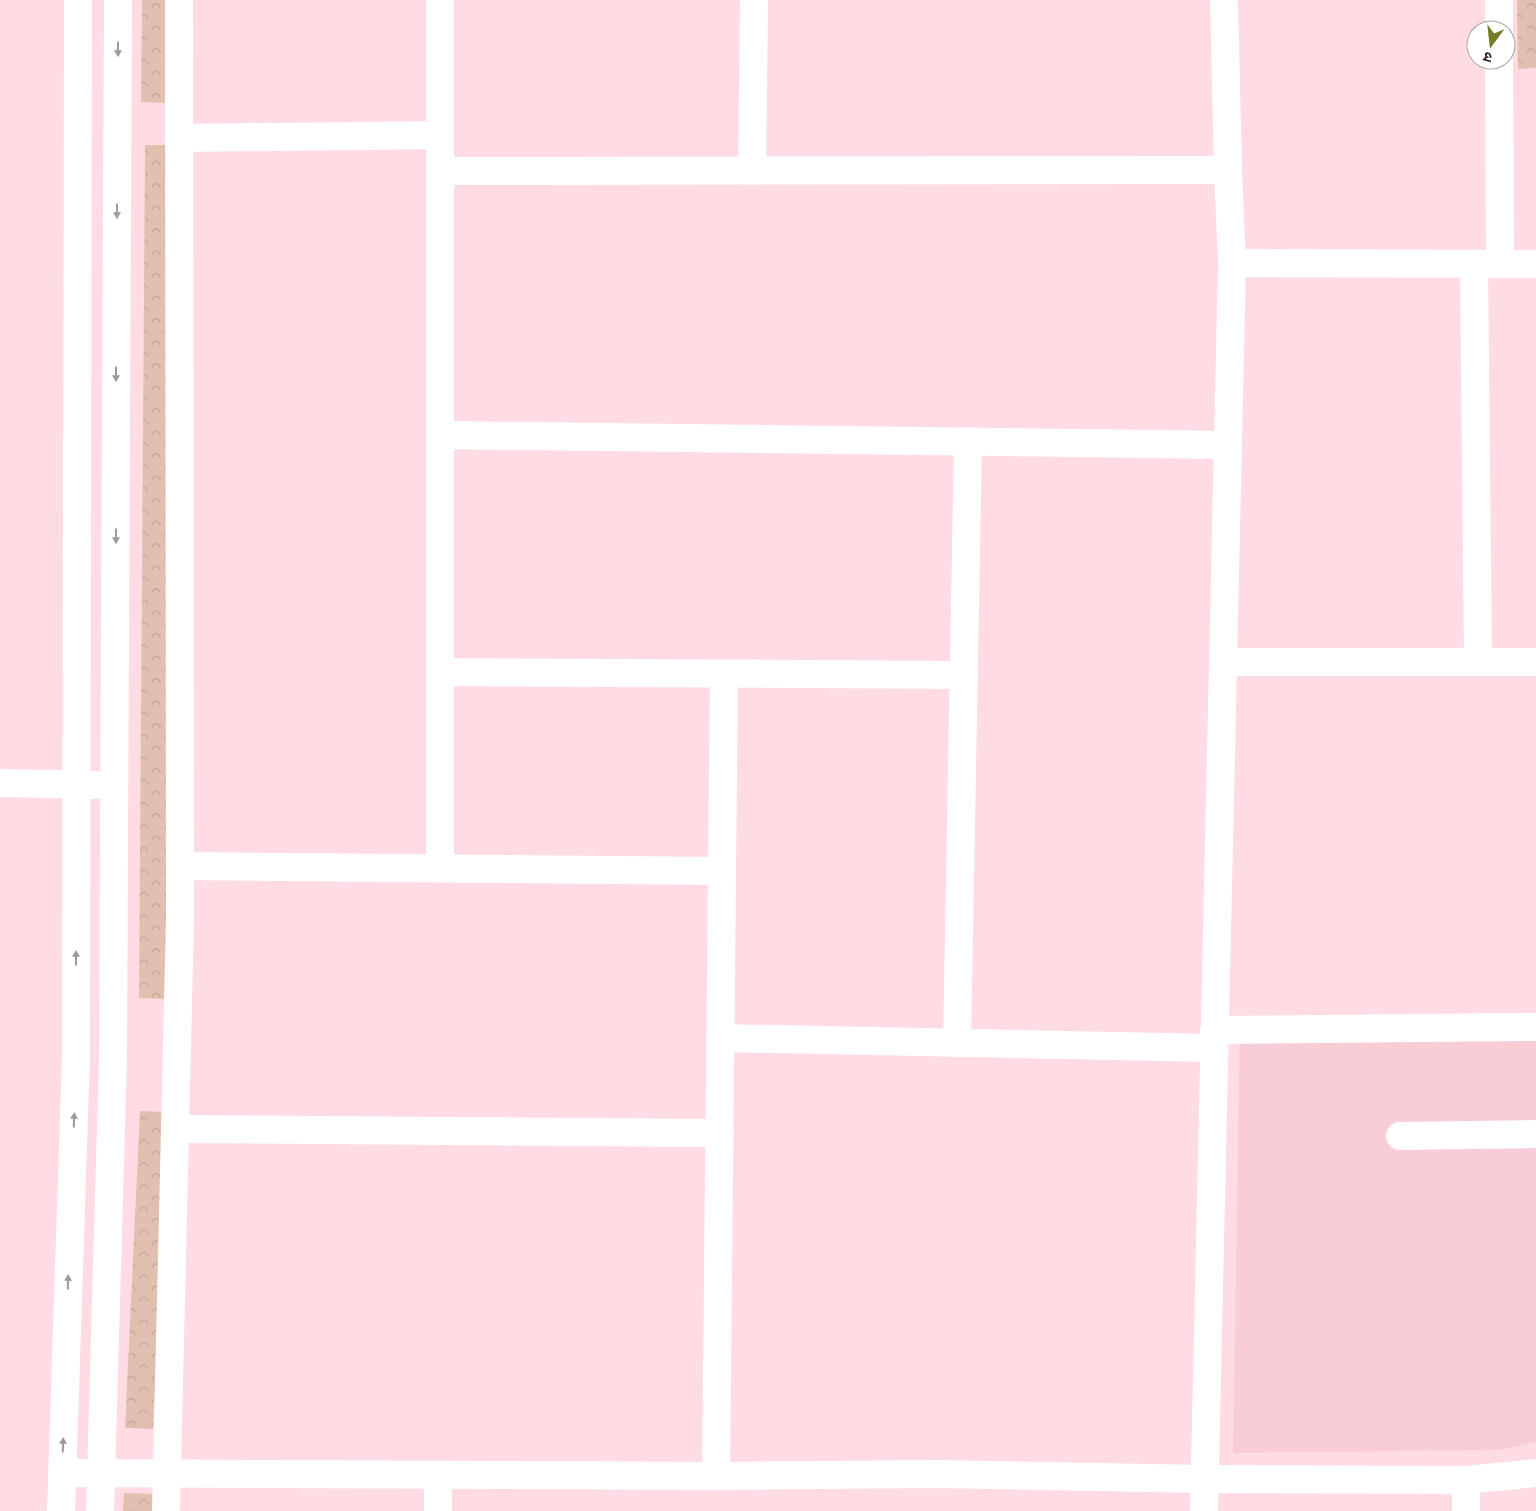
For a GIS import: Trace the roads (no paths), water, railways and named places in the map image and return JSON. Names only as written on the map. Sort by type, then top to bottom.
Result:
[{"type":"street","points":[[60,1511],[76,1055],[78,0]]},
{"type":"street","points":[[100,1511],[113,1057],[118,0]]},
{"type":"street","points":[[166,1511],[180,918],[179,0]]},
{"type":"street","points":[[440,0],[440,868]]},
{"type":"street","points":[[752,171],[754,0]]},
{"type":"street","points":[[1204,1511],[1232,263],[1224,0]]},
{"type":"street","points":[[1499,0],[1499,20]]},
{"type":"street","points":[[1478,662],[1487,264],[1498,70]]},
{"type":"street","points":[[180,138],[440,134]]},
{"type":"street","points":[[440,171],[1228,170]]},
{"type":"street","points":[[1232,263],[1536,264]]},
{"type":"street","points":[[440,435],[1228,445]]},
{"type":"street","points":[[957,1043],[968,441]]},
{"type":"street","points":[[1223,662],[1536,662]]},
{"type":"street","points":[[440,672],[964,675]]},
{"type":"street","points":[[716,1476],[724,674]]},
{"type":"street","points":[[0,783],[114,785]]},
{"type":"street","points":[[180,866],[722,871]]},
{"type":"street","points":[[720,1038],[957,1043],[1214,1039],[1536,1027]]},
{"type":"street","points":[[175,1129],[720,1133]]},
{"type":"street","points":[[1400,1136],[1536,1134]]},
{"type":"street","points":[[62,1473],[716,1476],[936,1474],[1204,1479],[1466,1480],[1536,1473]]},
{"type":"street","points":[[438,1475],[438,1511]]},
{"type":"street","points":[[1466,1480],[1466,1511]]}]
